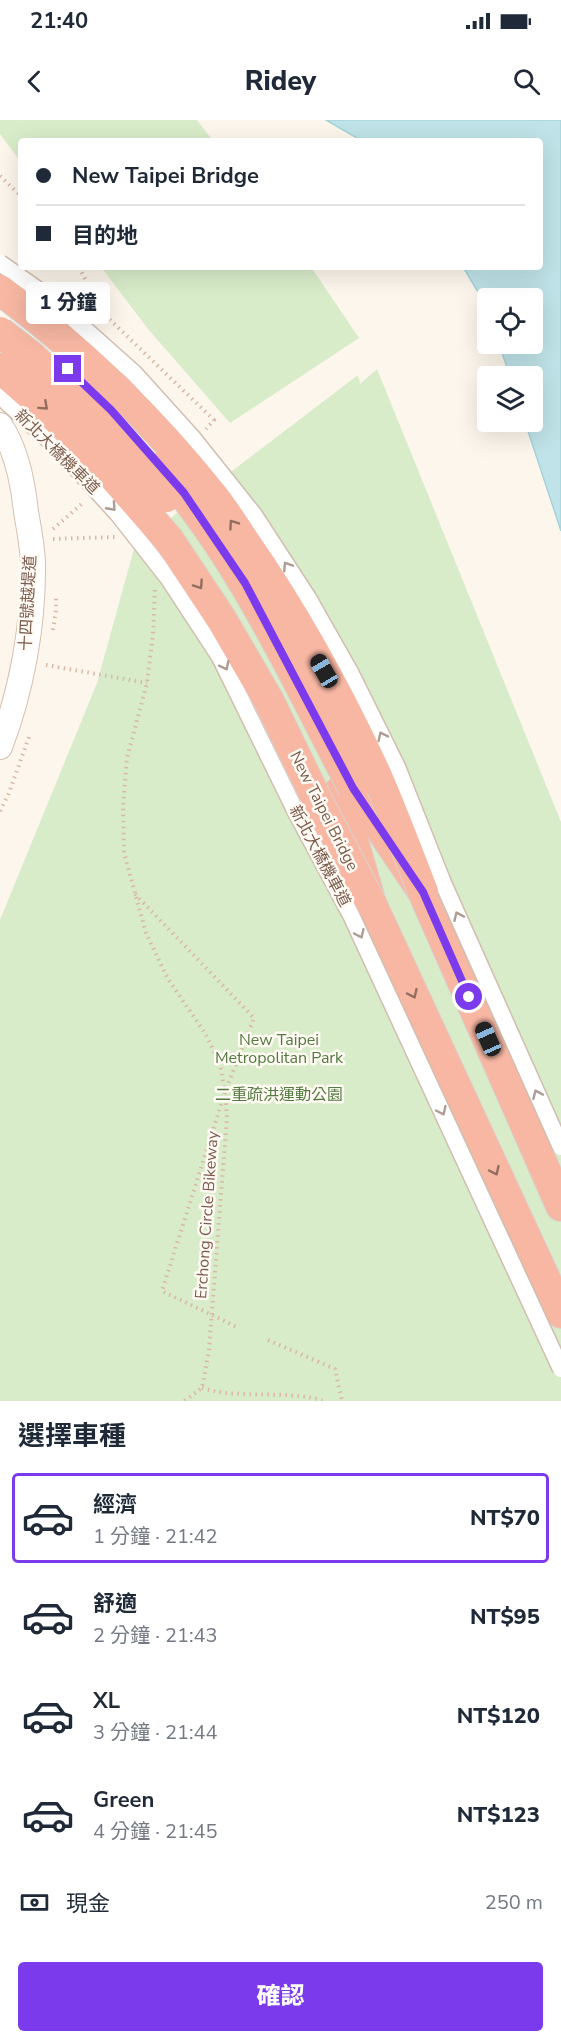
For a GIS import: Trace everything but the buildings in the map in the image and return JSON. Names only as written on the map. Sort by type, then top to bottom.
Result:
[{"type":"highway","points":[[0,290],[36,316],[91,363],[152,424],[222,507],[276,586],[324,671],[376,775],[423,892],[561,1206]]},
{"type":"highway","points":[[0,313],[39,343],[111,410],[184,493],[245,583],[353,788],[423,892]]},
{"type":"highway","points":[[0,332],[31,356],[101,421],[173,505],[233,590],[339,792],[371,903]]},
{"type":"highway","name":"New Taipei Bridge","points":[[0,368],[51,413],[106,468],[169,540],[222,620],[269,701],[371,903],[561,1313]]},
{"type":"street","points":[[0,262],[51,299],[135,374],[191,436],[254,515],[308,598],[351,674],[398,767],[443,883],[561,1147]]},
{"type":"street","name":"新北大橋機車道","points":[[0,396],[59,448],[118,514],[169,579],[220,657],[296,812],[351,915],[561,1369]]},
{"type":"street","name":"十四號越堤道","points":[[0,425],[8,436],[23,481],[33,561],[27,646],[11,720],[0,747]]},
{"type":"path","points":[[0,176],[18,193]]},
{"type":"path","points":[[80,270],[103,321]]},
{"type":"path","points":[[100,310],[214,420],[201,433]]},
{"type":"path","points":[[53,529],[85,501]]},
{"type":"path","points":[[53,539],[119,537]]},
{"type":"path","name":"Erchong Circle Bikeway","points":[[155,588],[153,634],[147,683],[127,758],[123,806],[124,853],[146,933],[168,979],[205,1033],[220,1064],[225,1092],[227,1117],[209,1350],[202,1388]]},
{"type":"path","points":[[46,665],[147,683]]},
{"type":"path","points":[[134,893],[254,1018],[225,1092],[162,1291],[239,1328]]},
{"type":"path","points":[[268,1340],[335,1369],[342,1401]]},
{"type":"path","points":[[184,1401],[202,1388],[222,1394],[298,1397],[324,1401]]},
{"type":"green space","points":[[0,120],[197,120],[211,138],[18,138],[18,158],[0,134]]},
{"type":"green space","points":[[103,270],[313,270],[359,338],[230,423],[148,329]]},
{"type":"green space","name":"二重疏洪運動公園","points":[[377,369],[561,822],[561,1401],[0,1401],[0,920],[97,683],[135,545],[358,375],[360,384]]},
{"type":"water","points":[[326,120],[561,120],[561,531],[528,432],[543,432],[543,366],[507,366],[502,354],[543,354],[543,288],[477,288],[477,290],[465,270],[543,270],[543,138],[357,138]]},
{"type":"route","points":[[68,369],[111,410],[184,493],[245,583],[353,788],[423,892],[469,997]]},
{"type":"park label","name":"New Taipei Metropolitan Park","points":[[279,1049]]}]
